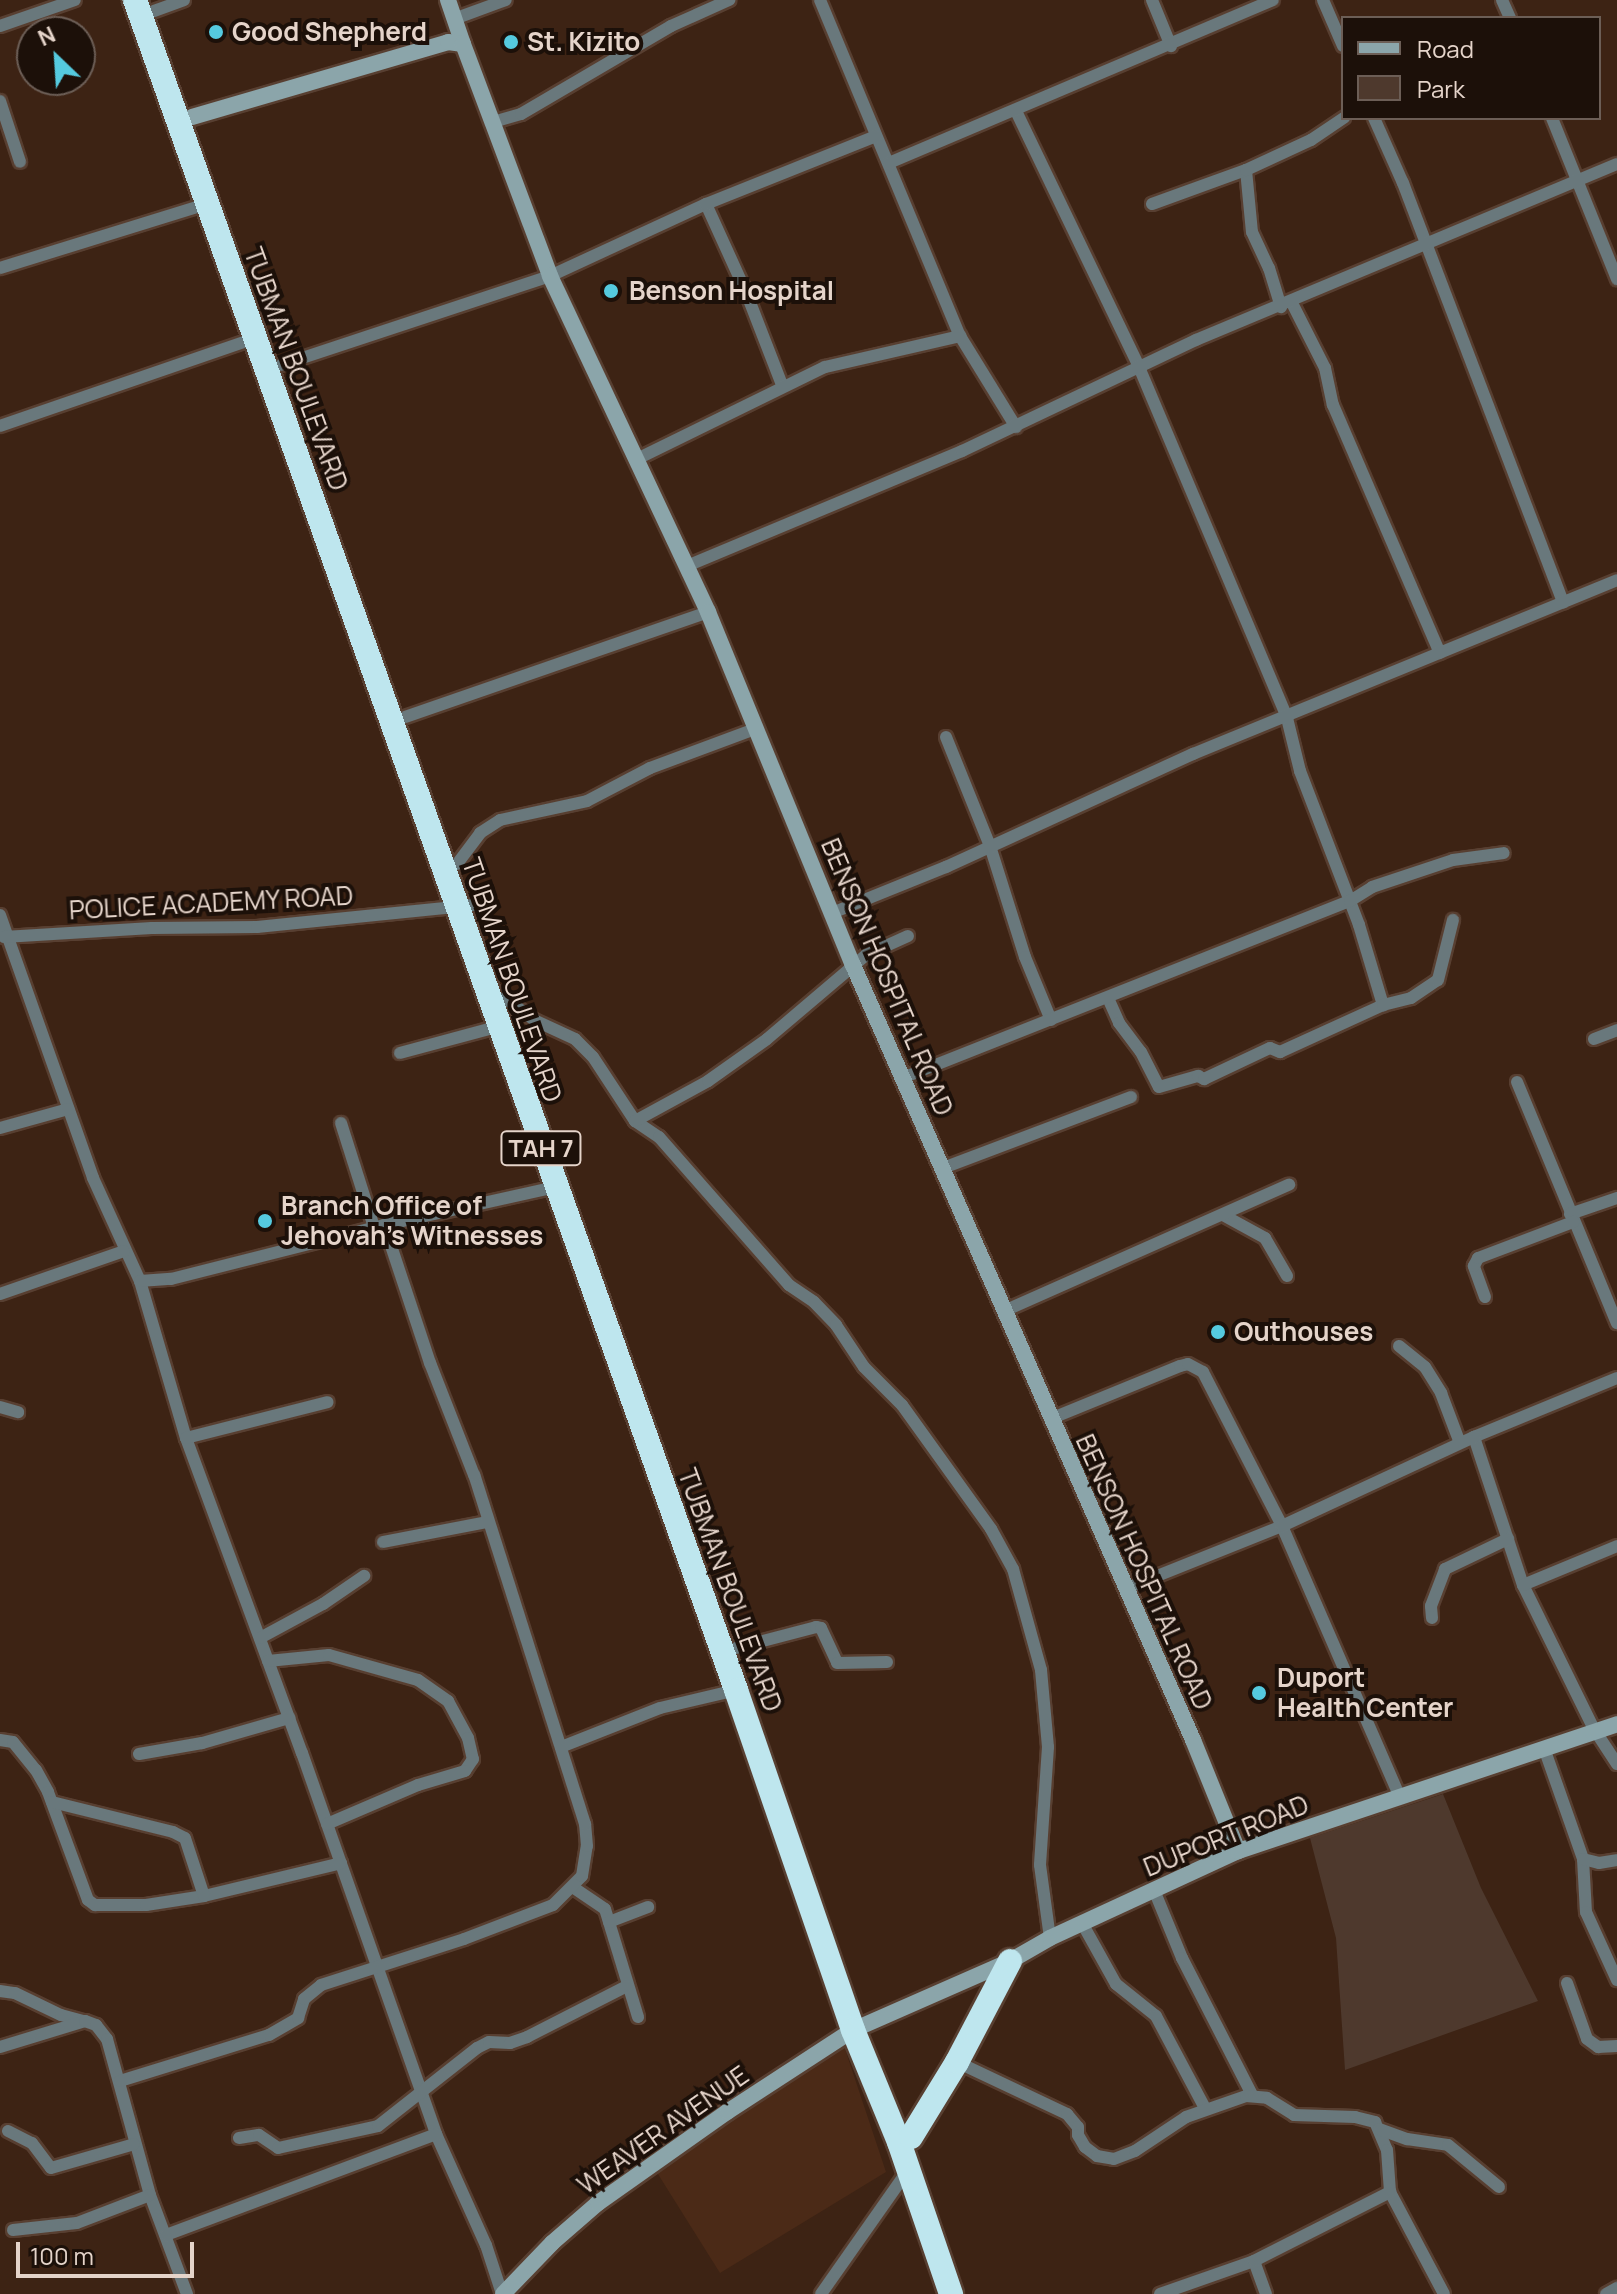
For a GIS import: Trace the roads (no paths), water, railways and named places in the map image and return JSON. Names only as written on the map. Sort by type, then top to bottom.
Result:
[{"type":"highway","name":"TUBMAN BOULEVARD","points":[[146,4],[192,117],[457,864],[465,906],[500,1026],[555,1187],[860,2027],[911,2137],[966,2294]]},
{"type":"highway","name":"TUBMAN BOULEVARD","points":[[146,4],[207,204],[255,338],[465,906],[505,998],[736,1648],[951,2294]]},
{"type":"highway","points":[[911,2137],[957,2062],[1010,1961]]},
{"type":"street","points":[[0,26],[75,0]]},
{"type":"street","points":[[146,4],[184,0]]},
{"type":"street","name":"BENSON HOSPITAL ROAD","points":[[448,0],[550,276],[708,612],[853,965],[905,1077],[1238,1851]]},
{"type":"street","points":[[454,19],[506,0]]},
{"type":"street","points":[[493,122],[521,114],[671,26],[729,0]]},
{"type":"street","points":[[820,0],[960,336],[1016,427]]},
{"type":"street","points":[[1152,0],[1171,46]]},
{"type":"street","points":[[889,163],[1137,57],[1171,46],[1273,0]]},
{"type":"street","points":[[1323,0],[1341,41]]},
{"type":"street","points":[[192,117],[448,42],[463,44]]},
{"type":"street","points":[[0,101],[20,162]]},
{"type":"street","points":[[1016,111],[1139,367],[1287,718],[1300,771],[1350,901],[1383,1005]]},
{"type":"street","points":[[1152,204],[1246,170],[1311,140],[1341,120]]},
{"type":"street","points":[[1375,120],[1563,602]]},
{"type":"street","points":[[1553,120],[1617,279]]},
{"type":"street","points":[[281,365],[550,276],[706,204],[876,136]]},
{"type":"street","points":[[687,566],[1016,427],[1139,367],[1617,164]]},
{"type":"street","points":[[1246,170],[1252,232],[1286,305],[1325,368],[1333,405],[1440,653]]},
{"type":"street","points":[[0,268],[207,204]]},
{"type":"street","points":[[706,204],[746,292],[782,385]]},
{"type":"street","points":[[637,459],[782,385],[861,356],[960,336]]},
{"type":"street","points":[[0,426],[255,338]]},
{"type":"street","points":[[832,913],[1193,754],[1617,580]]},
{"type":"street","points":[[405,717],[708,612]]},
{"type":"street","points":[[457,864],[480,833],[500,820],[587,801],[650,768],[755,729]]},
{"type":"street","points":[[946,737],[990,846],[1025,957],[1051,1020]]},
{"type":"street","points":[[905,1077],[1350,901],[1372,887],[1453,860],[1504,853]]},
{"type":"street","name":"POLICE ACADEMY ROAD","points":[[4,937],[152,928],[257,927],[465,906]]},
{"type":"street","points":[[0,915],[4,937],[68,1109],[124,1251],[140,1281],[186,1438],[423,2089],[436,2134],[486,2245],[503,2294]]},
{"type":"street","points":[[1108,998],[1119,1023],[1141,1052],[1159,1087],[1198,1076],[1204,1079],[1270,1048],[1280,1052],[1383,1005],[1411,998],[1438,980],[1453,920]]},
{"type":"street","points":[[635,1121],[708,1081],[767,1039],[877,947],[908,936]]},
{"type":"street","points":[[505,998],[536,1021],[575,1039],[593,1057],[635,1121],[659,1137],[789,1285],[814,1302],[836,1325],[864,1367],[902,1405],[991,1529],[1013,1569],[1041,1670],[1048,1747],[1040,1865],[1050,1938]]},
{"type":"street","points":[[400,1053],[500,1026]]},
{"type":"street","points":[[1594,1039],[1617,1030]]},
{"type":"street","points":[[1517,1082],[1617,1323]]},
{"type":"street","points":[[943,1168],[1131,1097]]},
{"type":"street","points":[[0,1128],[68,1109]]},
{"type":"street","points":[[120,2081],[269,2035],[293,2023],[304,1999],[321,1985],[464,1939],[553,1905],[574,1888],[582,1876],[587,1846],[585,1824],[474,1475],[438,1388],[341,1123]]},
{"type":"street","points":[[1004,1311],[1289,1185]]},
{"type":"street","points":[[140,1281],[171,1279],[379,1226],[555,1187]]},
{"type":"street","points":[[1485,1297],[1474,1266],[1478,1258],[1617,1198]]},
{"type":"street","points":[[1223,1215],[1265,1238],[1287,1276]]},
{"type":"street","points":[[0,1294],[124,1251]]},
{"type":"street","points":[[1399,1346],[1425,1367],[1441,1393],[1460,1443]]},
{"type":"street","points":[[1050,1419],[1180,1366],[1197,1367],[1211,1384],[1282,1526],[1400,1798]]},
{"type":"street","points":[[1127,1588],[1282,1526],[1460,1443],[1617,1378]]},
{"type":"street","points":[[186,1438],[328,1402]]},
{"type":"street","points":[[0,1407],[18,1412]]},
{"type":"street","points":[[1474,1437],[1523,1585],[1594,1729],[1617,1764]]},
{"type":"street","points":[[383,1542],[487,1522]]},
{"type":"street","points":[[1432,1618],[1431,1606],[1445,1569],[1508,1539]]},
{"type":"street","points":[[1523,1585],[1617,1546]]},
{"type":"street","points":[[260,1638],[323,1604],[364,1576]]},
{"type":"street","points":[[736,1648],[816,1627],[821,1628],[837,1663],[887,1662]]},
{"type":"street","points":[[268,1661],[329,1655],[418,1680],[448,1701],[468,1738],[473,1759],[465,1771],[418,1785],[327,1824]]},
{"type":"street","points":[[561,1747],[660,1708],[736,1690]]},
{"type":"street","points":[[139,1754],[202,1743],[289,1718]]},
{"type":"street","name":"DUPORT ROAD","points":[[860,2027],[1010,1961],[1050,1938],[1238,1851],[1594,1729],[1617,1724]]},
{"type":"street","points":[[0,1740],[13,1742],[24,1753],[52,1802],[83,1888],[95,1905],[146,1905],[204,1896],[341,1863]]},
{"type":"street","points":[[1544,1748],[1583,1859],[1586,1912],[1617,1980]]},
{"type":"street","points":[[52,1802],[185,1838],[204,1896]]},
{"type":"street","points":[[1583,1859],[1599,1863],[1616,1859]]},
{"type":"street","points":[[574,1888],[601,1905],[638,2017]]},
{"type":"street","points":[[1154,1890],[1182,1958],[1252,2095]]},
{"type":"street","points":[[609,1922],[648,1907]]},
{"type":"street","points":[[1082,1923],[1116,1984],[1156,2016],[1205,2108]]},
{"type":"street","points":[[1567,1983],[1587,2039],[1598,2047],[1617,2046]]},
{"type":"street","points":[[239,2138],[259,2135],[278,2148],[378,2126],[489,2042],[510,2043],[527,2037],[627,1986]]},
{"type":"street","points":[[0,1991],[15,1993],[61,2015],[96,2025],[107,2039],[134,2144],[187,2294]]},
{"type":"street","points":[[0,2047],[85,2021]]},
{"type":"street","name":"WEAVER AVENUE","points":[[503,2294],[552,2243],[598,2203],[727,2112],[860,2027]]},
{"type":"street","points":[[957,2062],[1067,2114],[1078,2127],[1085,2147],[1097,2156],[1124,2157],[1186,2117],[1205,2108],[1252,2095],[1267,2098],[1294,2115],[1355,2117],[1375,2122],[1387,2150],[1390,2192],[1444,2294]]},
{"type":"street","points":[[1379,2129],[1407,2139],[1448,2145],[1499,2187]]},
{"type":"street","points":[[8,2131],[32,2143],[44,2163],[51,2168],[134,2144]]},
{"type":"street","points":[[166,2235],[436,2134]]},
{"type":"street","points":[[821,2294],[908,2170]]},
{"type":"street","points":[[1160,2294],[1254,2261],[1390,2192]]},
{"type":"street","points":[[13,2230],[77,2223],[150,2195]]},
{"type":"street","points":[[1254,2261],[1266,2294]]},
{"type":"street","points":[[1606,2294],[1617,2288]]},
{"type":"place","name":"Good Shepherd","points":[[216,32]]},
{"type":"place","name":"St. Kizito","points":[[511,42]]},
{"type":"place","name":"Benson Hospital","points":[[611,291]]},
{"type":"place","name":"Branch Office of Jehovah's Witnesses","points":[[265,1221]]},
{"type":"place","name":"Outhouses","points":[[1218,1332]]},
{"type":"place","name":"Duport Health Center","points":[[1259,1693]]}]
